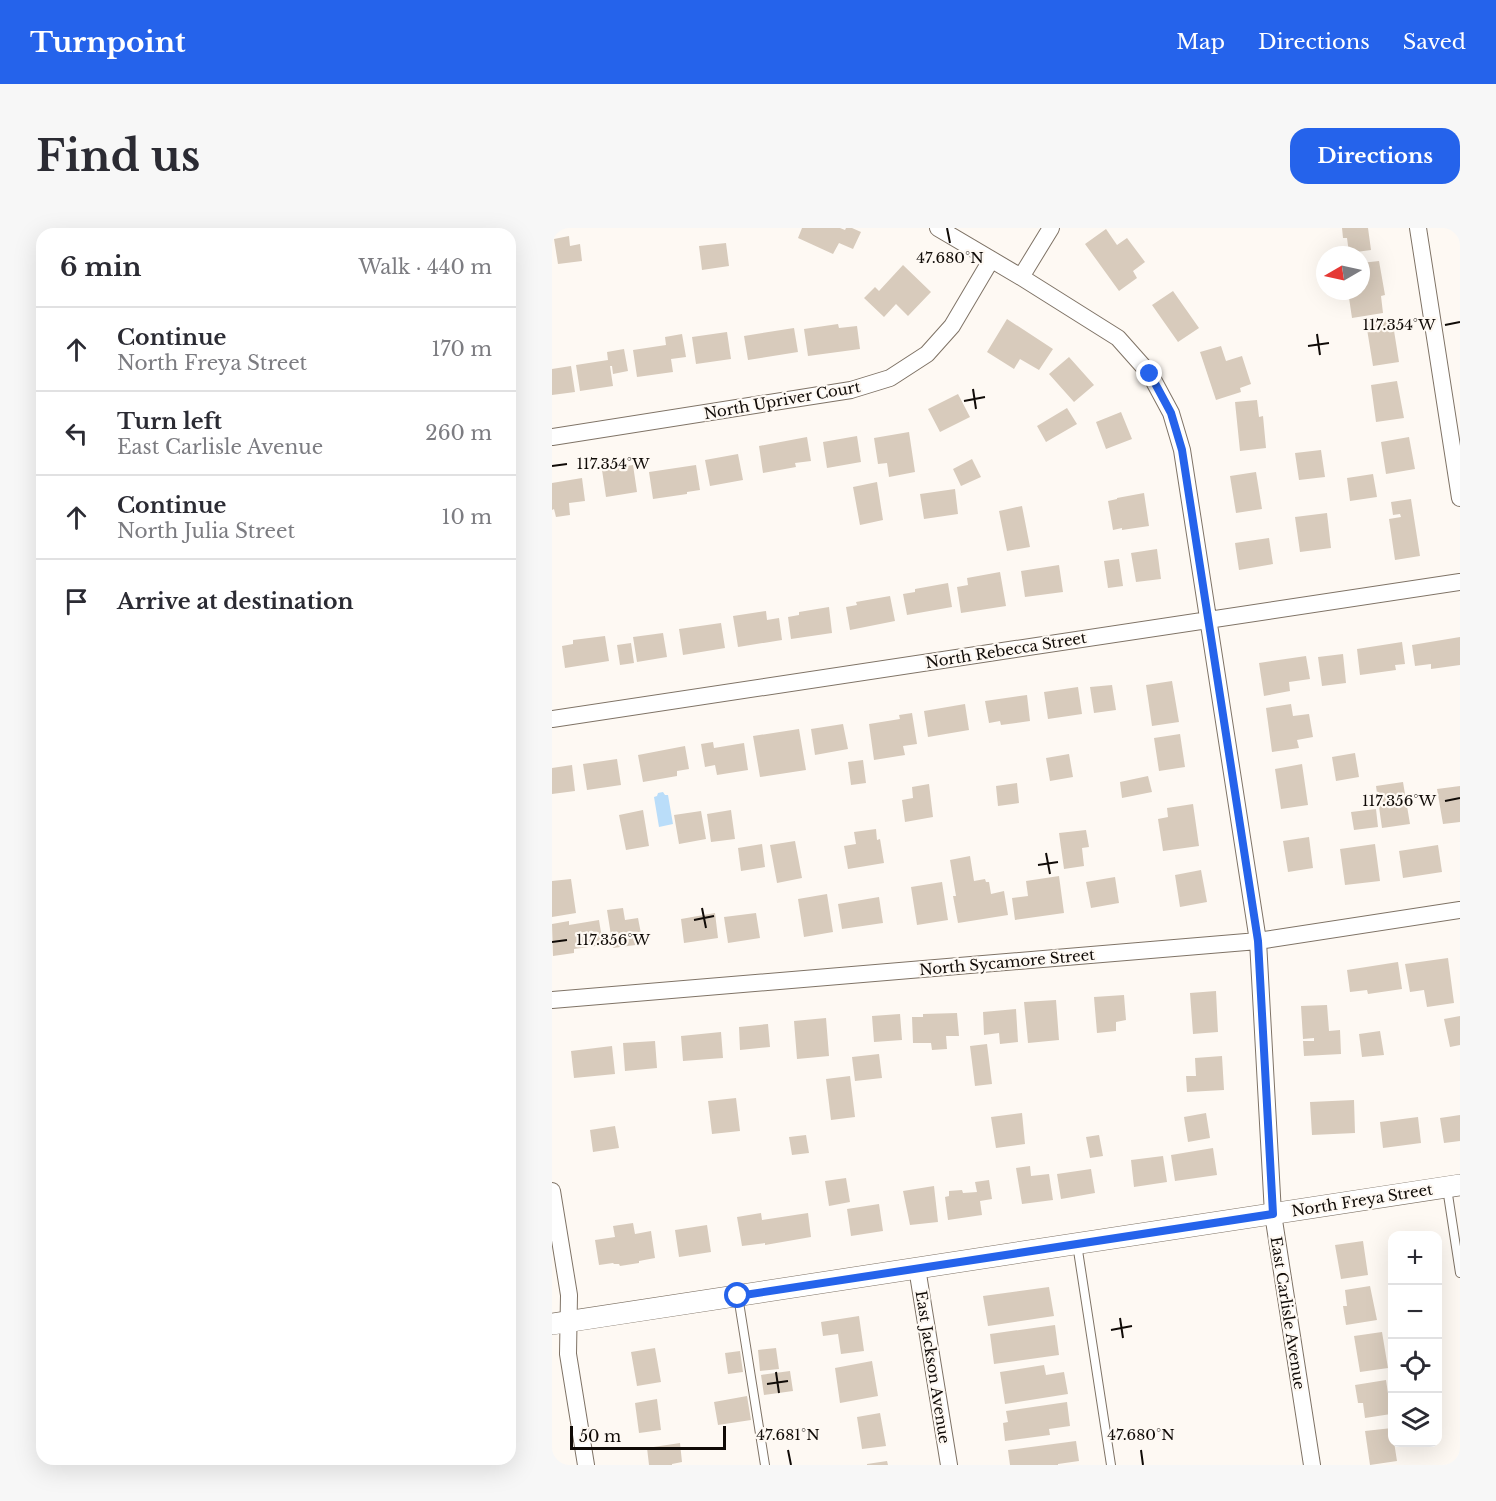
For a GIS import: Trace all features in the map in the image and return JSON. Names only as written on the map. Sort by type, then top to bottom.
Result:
[{"type":"street","name":"East Carlisle Avenue","points":[[938,228],[1118,338],[1150,374],[1171,413],[1182,450],[1258,941],[1273,1214],[1312,1465]]},
{"type":"street","points":[[1021,277],[1051,228]]},
{"type":"street","points":[[1418,228],[1460,498]]},
{"type":"street","name":"North Upriver Court","points":[[552,437],[851,390],[890,378],[927,354],[952,326],[991,260]]},
{"type":"street","name":"North Rebecca Street","points":[[552,719],[1460,582]]},
{"type":"street","name":"North Sycamore Street","points":[[552,1000],[1258,941],[1460,910]]},
{"type":"street","name":"North Freya Street","points":[[560,1323],[1453,1186]]},
{"type":"street","points":[[552,1191],[569,1295],[560,1323],[568,1354],[586,1465]]},
{"type":"street","name":"East Jackson Avenue","points":[[917,1268],[949,1465]]},
{"type":"lane","points":[[1453,1186],[1460,1273]]},
{"type":"lane","points":[[1077,1244],[1111,1465]]},
{"type":"lane","points":[[738,1296],[765,1465]]},
{"type":"water","points":[[663,792],[668,795],[673,824],[659,827],[654,797]]},
{"type":"building","points":[[802,228],[845,230],[852,228],[861,232],[853,249],[839,243],[833,254],[798,238]]},
{"type":"building","points":[[1342,228],[1368,228],[1371,250],[1370,246],[1348,246],[1347,238],[1343,238]]},
{"type":"building","points":[[1106,229],[1117,245],[1127,238],[1145,262],[1133,271],[1137,278],[1119,291],[1085,244]]},
{"type":"building","points":[[569,236],[570,246],[580,244],[582,261],[558,264],[554,239]]},
{"type":"building","points":[[726,243],[729,266],[702,270],[699,246]]},
{"type":"building","points":[[1379,261],[1385,295],[1381,296],[1383,313],[1352,318],[1349,300],[1370,300],[1370,262]]},
{"type":"building","points":[[903,265],[931,292],[908,316],[896,304],[884,317],[864,298],[875,287],[879,291]]},
{"type":"building","points":[[1173,291],[1199,328],[1178,342],[1152,305]]},
{"type":"building","points":[[1392,318],[1399,362],[1373,366],[1366,323]]},
{"type":"building","points":[[1007,319],[1053,349],[1039,370],[1020,359],[1014,369],[987,352]]},
{"type":"building","points":[[838,324],[839,328],[857,326],[860,349],[808,356],[804,329]]},
{"type":"building","points":[[794,328],[798,352],[748,360],[744,336]]},
{"type":"building","points":[[727,332],[731,359],[696,364],[692,337]]},
{"type":"building","points":[[682,334],[686,357],[671,359],[673,372],[637,377],[633,350],[666,345],[665,337]]},
{"type":"building","points":[[1221,346],[1226,361],[1242,356],[1251,384],[1240,388],[1241,392],[1216,400],[1200,352]]},
{"type":"building","points":[[624,349],[628,371],[613,374],[612,366],[610,366],[613,386],[580,391],[576,365],[608,360],[607,352]]},
{"type":"building","points":[[1069,357],[1094,385],[1074,402],[1049,374]]},
{"type":"building","points":[[571,366],[575,392],[552,395],[552,369]]},
{"type":"building","points":[[1397,381],[1404,418],[1376,422],[1371,385]]},
{"type":"building","points":[[958,394],[970,417],[940,432],[928,409]]},
{"type":"building","points":[[1257,400],[1259,417],[1263,416],[1266,448],[1240,451],[1235,402]]},
{"type":"building","points":[[1067,408],[1077,424],[1046,442],[1037,426]]},
{"type":"building","points":[[1121,412],[1132,439],[1106,449],[1096,422]]},
{"type":"building","points":[[909,432],[915,472],[889,477],[887,463],[878,464],[874,438]]},
{"type":"building","points":[[857,436],[861,462],[827,468],[823,442]]},
{"type":"building","points":[[807,437],[811,461],[795,463],[796,467],[763,473],[759,446]]},
{"type":"building","points":[[1409,437],[1415,469],[1386,474],[1381,442]]},
{"type":"building","points":[[1321,450],[1325,477],[1299,480],[1295,453]]},
{"type":"building","points":[[738,454],[743,480],[710,486],[705,460]]},
{"type":"building","points":[[972,459],[981,477],[961,486],[953,469]]},
{"type":"building","points":[[633,465],[637,492],[606,497],[602,470]]},
{"type":"building","points":[[696,465],[700,490],[653,499],[649,472]]},
{"type":"building","points":[[1256,472],[1262,509],[1236,513],[1230,476]]},
{"type":"building","points":[[1373,474],[1377,497],[1350,501],[1347,478]]},
{"type":"building","points":[[582,478],[585,501],[569,503],[570,515],[556,517],[554,509],[552,510],[552,483]]},
{"type":"building","points":[[877,482],[883,520],[860,525],[853,487]]},
{"type":"building","points":[[955,489],[958,514],[924,519],[920,494]]},
{"type":"building","points":[[1144,493],[1149,526],[1113,530],[1108,501]]},
{"type":"building","points":[[1411,499],[1420,556],[1395,560],[1389,519],[1401,517],[1400,514],[1393,515],[1391,502]]},
{"type":"building","points":[[1022,506],[1030,547],[1007,551],[999,511]]},
{"type":"building","points":[[1327,513],[1331,548],[1300,552],[1295,517]]},
{"type":"building","points":[[1269,538],[1273,564],[1239,570],[1235,543]]},
{"type":"building","points":[[1157,549],[1161,579],[1136,582],[1131,553]]},
{"type":"building","points":[[1119,559],[1123,586],[1108,588],[1104,561]]},
{"type":"building","points":[[1059,565],[1063,592],[1025,597],[1021,571]]},
{"type":"building","points":[[1000,572],[1006,606],[961,613],[957,587],[968,585],[967,578]]},
{"type":"building","points":[[948,583],[952,607],[907,615],[903,594],[915,592],[915,589]]},
{"type":"building","points":[[890,596],[895,621],[850,630],[846,607],[857,605],[856,602]]},
{"type":"building","points":[[829,607],[832,633],[791,639],[788,617],[799,615],[799,612]]},
{"type":"building","points":[[766,611],[767,620],[779,618],[782,640],[738,647],[733,616]]},
{"type":"building","points":[[721,623],[725,648],[683,655],[679,629]]},
{"type":"building","points":[[663,633],[667,657],[637,662],[633,637]]},
{"type":"building","points":[[605,636],[609,661],[565,668],[562,646],[573,644],[573,640]]},
{"type":"building","points":[[1460,637],[1460,665],[1431,669],[1431,664],[1415,666],[1412,645]]},
{"type":"building","points":[[1402,642],[1405,664],[1395,665],[1396,670],[1360,675],[1357,649]]},
{"type":"building","points":[[631,643],[634,663],[620,665],[617,645]]},
{"type":"building","points":[[1343,654],[1346,683],[1322,686],[1318,657]]},
{"type":"building","points":[[1306,656],[1310,679],[1289,682],[1290,691],[1264,696],[1259,663]]},
{"type":"building","points":[[1172,681],[1179,722],[1152,726],[1146,685]]},
{"type":"building","points":[[1112,685],[1116,710],[1094,713],[1090,687]]},
{"type":"building","points":[[1078,687],[1082,714],[1048,719],[1044,692]]},
{"type":"building","points":[[1027,695],[1030,721],[1001,725],[1000,721],[989,723],[985,701]]},
{"type":"building","points":[[965,704],[969,730],[928,737],[924,711]]},
{"type":"building","points":[[1291,704],[1293,716],[1309,714],[1313,737],[1297,740],[1299,748],[1272,752],[1266,708]]},
{"type":"building","points":[[912,713],[917,744],[903,746],[905,755],[874,760],[869,724],[900,719],[899,715]]},
{"type":"building","points":[[843,724],[848,749],[815,755],[811,729]]},
{"type":"building","points":[[799,729],[806,770],[760,777],[753,736]]},
{"type":"building","points":[[1180,734],[1185,767],[1159,771],[1154,738]]},
{"type":"building","points":[[713,742],[714,748],[744,743],[748,770],[717,775],[715,765],[705,767],[701,744]]},
{"type":"building","points":[[685,746],[689,769],[677,771],[677,776],[643,782],[638,755]]},
{"type":"building","points":[[1355,753],[1359,777],[1336,781],[1332,757]]},
{"type":"building","points":[[1069,754],[1073,777],[1050,781],[1046,758]]},
{"type":"building","points":[[617,759],[621,785],[587,790],[583,764]]},
{"type":"building","points":[[863,760],[866,783],[851,785],[848,762]]},
{"type":"building","points":[[1302,764],[1308,805],[1281,809],[1275,769]]},
{"type":"building","points":[[572,765],[575,791],[552,794],[552,768]]},
{"type":"building","points":[[1148,776],[1152,792],[1122,798],[1120,782]]},
{"type":"building","points":[[1403,782],[1410,824],[1382,828],[1376,786]]},
{"type":"building","points":[[1017,783],[1019,803],[998,806],[996,786]]},
{"type":"building","points":[[929,784],[933,817],[905,822],[902,800],[913,798],[912,787]]},
{"type":"building","points":[[1460,786],[1460,822],[1443,824],[1437,789]]},
{"type":"building","points":[[1193,804],[1199,846],[1163,851],[1158,819],[1168,817],[1167,808]]},
{"type":"building","points":[[1376,809],[1378,827],[1354,830],[1351,812]]},
{"type":"building","points":[[643,810],[649,846],[626,850],[619,815]]},
{"type":"building","points":[[731,810],[735,839],[711,842],[707,814]]},
{"type":"building","points":[[701,811],[706,839],[679,844],[674,815]]},
{"type":"building","points":[[876,829],[884,863],[848,869],[844,846],[856,844],[854,832]]},
{"type":"building","points":[[1086,830],[1089,847],[1082,848],[1084,866],[1064,869],[1059,833]]},
{"type":"building","points":[[1309,837],[1313,868],[1288,872],[1283,841]]},
{"type":"building","points":[[795,841],[802,878],[777,883],[770,845]]},
{"type":"building","points":[[762,844],[765,867],[741,871],[738,848]]},
{"type":"building","points":[[1375,844],[1380,881],[1345,885],[1340,849]]},
{"type":"building","points":[[1438,845],[1442,872],[1403,878],[1399,851]]},
{"type":"building","points":[[970,856],[974,881],[985,879],[989,882],[991,894],[1004,891],[1008,915],[958,923],[950,860]]},
{"type":"building","points":[[1201,870],[1207,902],[1180,907],[1175,875]]},
{"type":"building","points":[[1059,876],[1064,913],[1015,920],[1012,898],[1028,896],[1026,881]]},
{"type":"building","points":[[1115,877],[1119,903],[1091,908],[1086,882]]},
{"type":"building","points":[[571,879],[576,913],[552,917],[552,881]]},
{"type":"building","points":[[942,882],[948,920],[917,925],[911,887]]},
{"type":"building","points":[[827,894],[833,932],[804,937],[798,899]]},
{"type":"building","points":[[879,897],[883,923],[842,929],[838,904]]},
{"type":"building","points":[[623,908],[625,920],[638,918],[643,944],[613,948],[607,910]]},
{"type":"building","points":[[715,913],[718,938],[684,943],[681,919]]},
{"type":"building","points":[[756,913],[760,938],[728,943],[724,917]]},
{"type":"building","points":[[599,920],[603,945],[574,949],[574,953],[553,956],[552,924],[569,921],[569,925]]},
{"type":"building","points":[[1448,958],[1454,1003],[1427,1007],[1424,990],[1410,992],[1405,964]]},
{"type":"building","points":[[1398,962],[1402,989],[1368,994],[1367,990],[1350,992],[1347,970]]},
{"type":"building","points":[[1216,991],[1218,1032],[1193,1034],[1190,993]]},
{"type":"building","points":[[1124,995],[1126,1020],[1116,1022],[1116,1031],[1097,1033],[1094,997]]},
{"type":"building","points":[[1056,1000],[1059,1040],[1028,1043],[1024,1002]]},
{"type":"building","points":[[1327,1005],[1329,1031],[1340,1030],[1341,1054],[1304,1056],[1303,1041],[1314,1041],[1314,1038],[1303,1039],[1301,1006]]},
{"type":"building","points":[[1016,1009],[1018,1042],[1000,1044],[999,1033],[984,1035],[983,1012]]},
{"type":"building","points":[[957,1013],[959,1036],[946,1036],[947,1049],[932,1050],[931,1043],[913,1043],[912,1017],[923,1017],[923,1014]]},
{"type":"building","points":[[900,1014],[902,1040],[874,1042],[872,1016]]},
{"type":"building","points":[[1460,1016],[1460,1045],[1450,1047],[1444,1019]]},
{"type":"building","points":[[826,1018],[829,1056],[797,1059],[794,1021]]},
{"type":"building","points":[[768,1024],[770,1047],[740,1050],[739,1027]]},
{"type":"building","points":[[1380,1031],[1384,1055],[1362,1057],[1359,1034]]},
{"type":"building","points":[[721,1032],[723,1058],[683,1061],[681,1036]]},
{"type":"building","points":[[655,1041],[657,1068],[625,1071],[623,1043]]},
{"type":"building","points":[[987,1044],[992,1084],[975,1086],[970,1046]]},
{"type":"building","points":[[612,1046],[615,1074],[574,1078],[571,1051]]},
{"type":"building","points":[[879,1054],[882,1078],[855,1081],[852,1057]]},
{"type":"building","points":[[1222,1056],[1224,1090],[1187,1092],[1186,1076],[1196,1076],[1195,1058]]},
{"type":"building","points":[[850,1076],[855,1117],[831,1120],[826,1079]]},
{"type":"building","points":[[736,1098],[740,1131],[712,1134],[708,1101]]},
{"type":"building","points":[[1354,1100],[1355,1133],[1312,1135],[1310,1102]]},
{"type":"building","points":[[1022,1113],[1025,1144],[996,1148],[991,1117]]},
{"type":"building","points":[[1206,1113],[1210,1138],[1188,1142],[1184,1117]]},
{"type":"building","points":[[1460,1115],[1460,1141],[1444,1143],[1440,1118]]},
{"type":"building","points":[[1418,1117],[1421,1143],[1383,1148],[1380,1122]]},
{"type":"building","points":[[615,1126],[619,1148],[593,1152],[590,1130]]},
{"type":"building","points":[[806,1135],[809,1153],[792,1155],[789,1137]]},
{"type":"building","points":[[1099,1135],[1103,1156],[1090,1158],[1086,1137]]},
{"type":"building","points":[[1213,1148],[1217,1175],[1175,1181],[1171,1155]]},
{"type":"building","points":[[1163,1156],[1167,1182],[1134,1187],[1131,1160]]},
{"type":"building","points":[[1030,1166],[1031,1176],[1049,1174],[1053,1200],[1022,1204],[1016,1168]]},
{"type":"building","points":[[1091,1169],[1095,1193],[1061,1199],[1057,1174]]},
{"type":"building","points":[[846,1178],[850,1202],[829,1206],[825,1181]]},
{"type":"building","points":[[989,1180],[992,1199],[980,1201],[982,1215],[948,1220],[945,1197],[949,1196],[949,1191],[977,1192],[975,1182]]},
{"type":"building","points":[[934,1186],[938,1222],[910,1225],[903,1191]]},
{"type":"building","points":[[879,1204],[883,1231],[851,1236],[847,1209]]},
{"type":"building","points":[[761,1213],[762,1220],[808,1213],[811,1237],[765,1245],[765,1243],[742,1246],[737,1217]]},
{"type":"building","points":[[633,1223],[635,1234],[651,1231],[655,1258],[620,1266],[613,1263],[599,1265],[595,1240],[615,1237],[613,1226]]},
{"type":"building","points":[[707,1225],[711,1252],[679,1257],[675,1230]]},
{"type":"building","points":[[1363,1241],[1368,1275],[1341,1279],[1335,1245]]},
{"type":"building","points":[[1370,1286],[1377,1320],[1346,1325],[1343,1306],[1347,1306],[1345,1290]]},
{"type":"building","points":[[1049,1287],[1054,1316],[988,1326],[983,1296]]},
{"type":"building","points":[[859,1316],[864,1351],[841,1354],[838,1334],[823,1336],[821,1322]]},
{"type":"building","points":[[1055,1325],[1059,1355],[994,1364],[990,1334]]},
{"type":"building","points":[[1382,1332],[1388,1368],[1360,1372],[1354,1336]]},
{"type":"building","points":[[655,1348],[661,1382],[637,1386],[631,1352]]},
{"type":"building","points":[[776,1348],[779,1369],[760,1371],[758,1350]]},
{"type":"building","points":[[740,1351],[743,1372],[728,1374],[725,1353]]},
{"type":"building","points":[[872,1361],[878,1396],[840,1403],[835,1368]]},
{"type":"building","points":[[1044,1365],[1046,1375],[1064,1372],[1068,1394],[1005,1404],[1000,1372]]},
{"type":"building","points":[[790,1371],[793,1391],[764,1395],[761,1375]]},
{"type":"building","points":[[1386,1380],[1388,1414],[1365,1418],[1363,1403],[1358,1403],[1355,1385]]},
{"type":"building","points":[[747,1396],[751,1420],[718,1425],[714,1402]]},
{"type":"building","points":[[657,1399],[661,1430],[639,1433],[635,1403]]},
{"type":"building","points":[[1067,1402],[1070,1426],[1049,1429],[1050,1435],[1005,1441],[1003,1423],[1008,1422],[1006,1411]]},
{"type":"building","points":[[880,1413],[886,1446],[862,1449],[857,1417]]},
{"type":"building","points":[[1388,1428],[1388,1447],[1395,1447],[1397,1461],[1370,1465],[1365,1431]]},
{"type":"building","points":[[1076,1441],[1079,1461],[1058,1465],[1010,1465],[1008,1450]]},
{"type":"building","points":[[680,1443],[682,1462],[672,1465],[649,1465],[647,1448]]},
{"type":"building","points":[[887,1461],[888,1465],[867,1465],[867,1464]]},
{"type":"route","points":[[738,1296],[1273,1214],[1258,941],[1182,450],[1171,413],[1150,374]]}]
